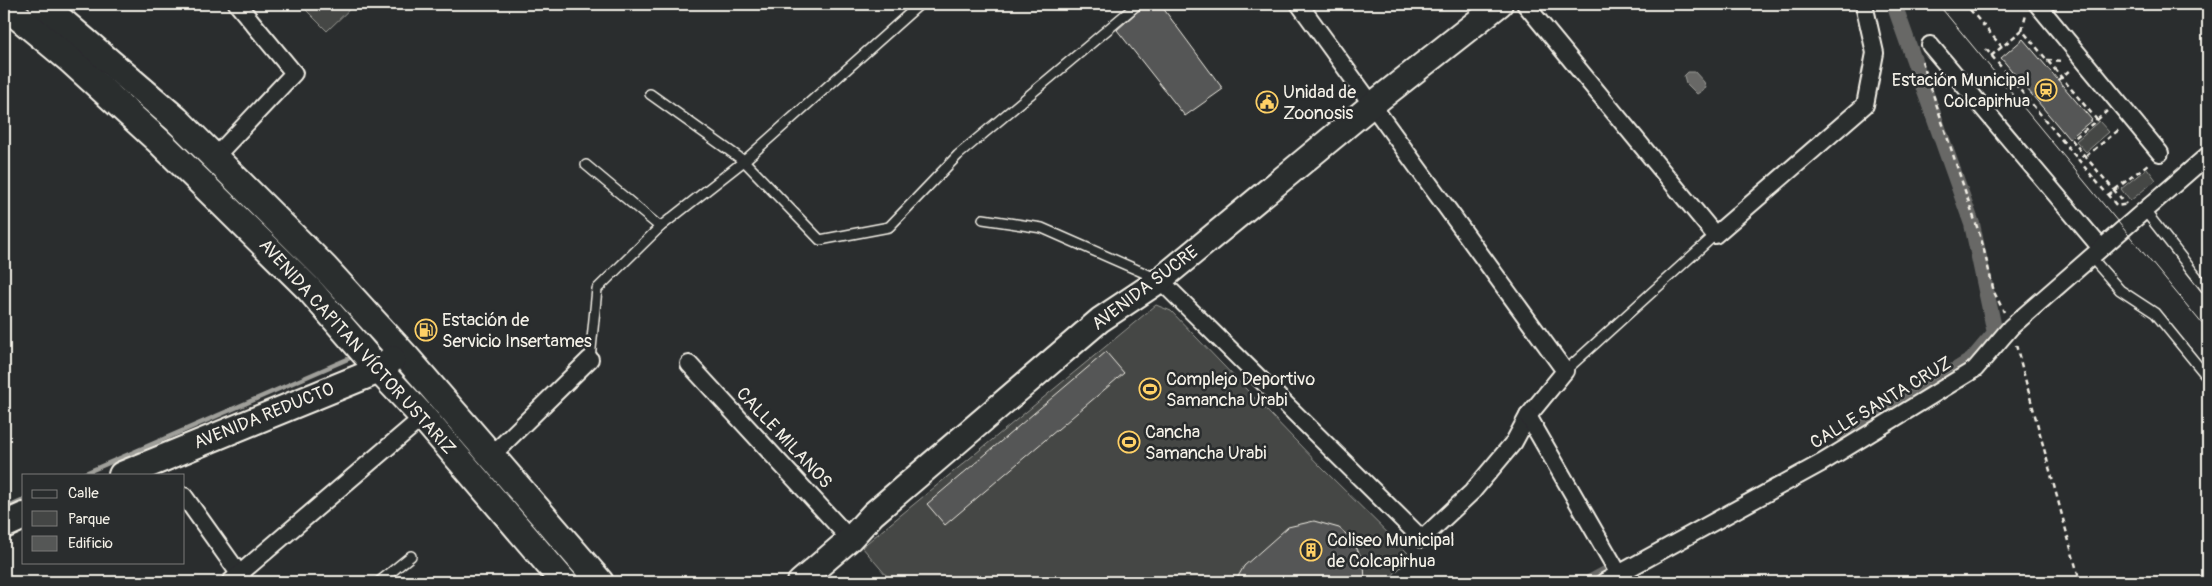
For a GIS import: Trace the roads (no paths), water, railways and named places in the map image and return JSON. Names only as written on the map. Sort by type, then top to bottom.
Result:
[{"type":"main road","name":"AVENIDA CAPITAN VÍCTOR USTARIZ","points":[[4,4],[162,144],[309,289],[379,370],[423,417],[564,582]]},
{"type":"main road","name":"AVENIDA CAPITAN VÍCTOR USTARIZ","points":[[42,4],[146,90],[325,268],[402,352],[490,457],[600,582]]},
{"type":"main road","name":"AVENIDA REDUCTO","points":[[127,474],[163,467],[379,370],[402,352]]},
{"type":"main road","points":[[4,525],[22,517]]},
{"type":"street","points":[[215,157],[294,73],[237,4]]},
{"type":"street","points":[[1160,280],[1422,540],[1472,492],[1514,442],[1528,416],[1565,371],[1373,104],[1298,4]]},
{"type":"street","name":"AVENIDA SUCRE","points":[[800,582],[850,539],[873,514],[1100,320],[1160,280],[1373,104],[1500,4]]},
{"type":"street","points":[[1525,4],[1715,235],[1865,105],[1875,53],[1864,4]]},
{"type":"street","points":[[2038,4],[2156,157]]},
{"type":"street","points":[[1930,45],[2096,253]]},
{"type":"street","name":"CALLE SANTA CRUZ","points":[[1604,582],[1822,462],[1975,369],[2011,326],[2096,253],[2138,207],[2208,156]]},
{"type":"street","points":[[490,457],[590,359]]},
{"type":"street","name":"CALLE MILANOS","points":[[689,364],[850,539]]},
{"type":"street","points":[[1528,416],[1619,574]]},
{"type":"street","points":[[185,498],[238,580],[423,417]]},
{"type":"lane","points":[[590,359],[597,289],[660,227],[744,160],[920,4]]},
{"type":"lane","points":[[650,94],[744,160],[820,240],[889,227],[958,155],[1138,4]]},
{"type":"lane","points":[[586,165],[660,227]]},
{"type":"lane","points":[[2138,207],[2208,291]]},
{"type":"lane","points":[[984,219],[1042,228],[1160,280]]},
{"type":"lane","points":[[1565,371],[1715,235]]},
{"type":"lane","points":[[2096,253],[2120,290],[2155,312],[2208,378]]},
{"type":"lane","points":[[379,582],[411,556]]},
{"type":"waterway","points":[[1845,439],[1972,360],[1995,333],[1972,224],[1894,4]]},
{"type":"waterway","points":[[83,474],[350,358]]},
{"type":"waterway","points":[[4,509],[22,501]]},
{"type":"waterway","points":[[1591,582],[1615,569]]},
{"type":"tram line","points":[[1938,4],[2208,331]]},
{"type":"place","name":"Estación Municipal Colcapirhua","points":[[2046,90]]},
{"type":"place","name":"Unidad de Zoonosis","points":[[1267,102]]},
{"type":"place","name":"Estación de Servicio Insertames","points":[[426,330]]},
{"type":"place","name":"Complejo Deportivo Samancha Urabi","points":[[1150,389]]},
{"type":"place","name":"Cancha Samancha Urabi","points":[[1129,442]]},
{"type":"place","name":"Coliseo Municipal de Colcapirhua","points":[[1311,550]]}]
